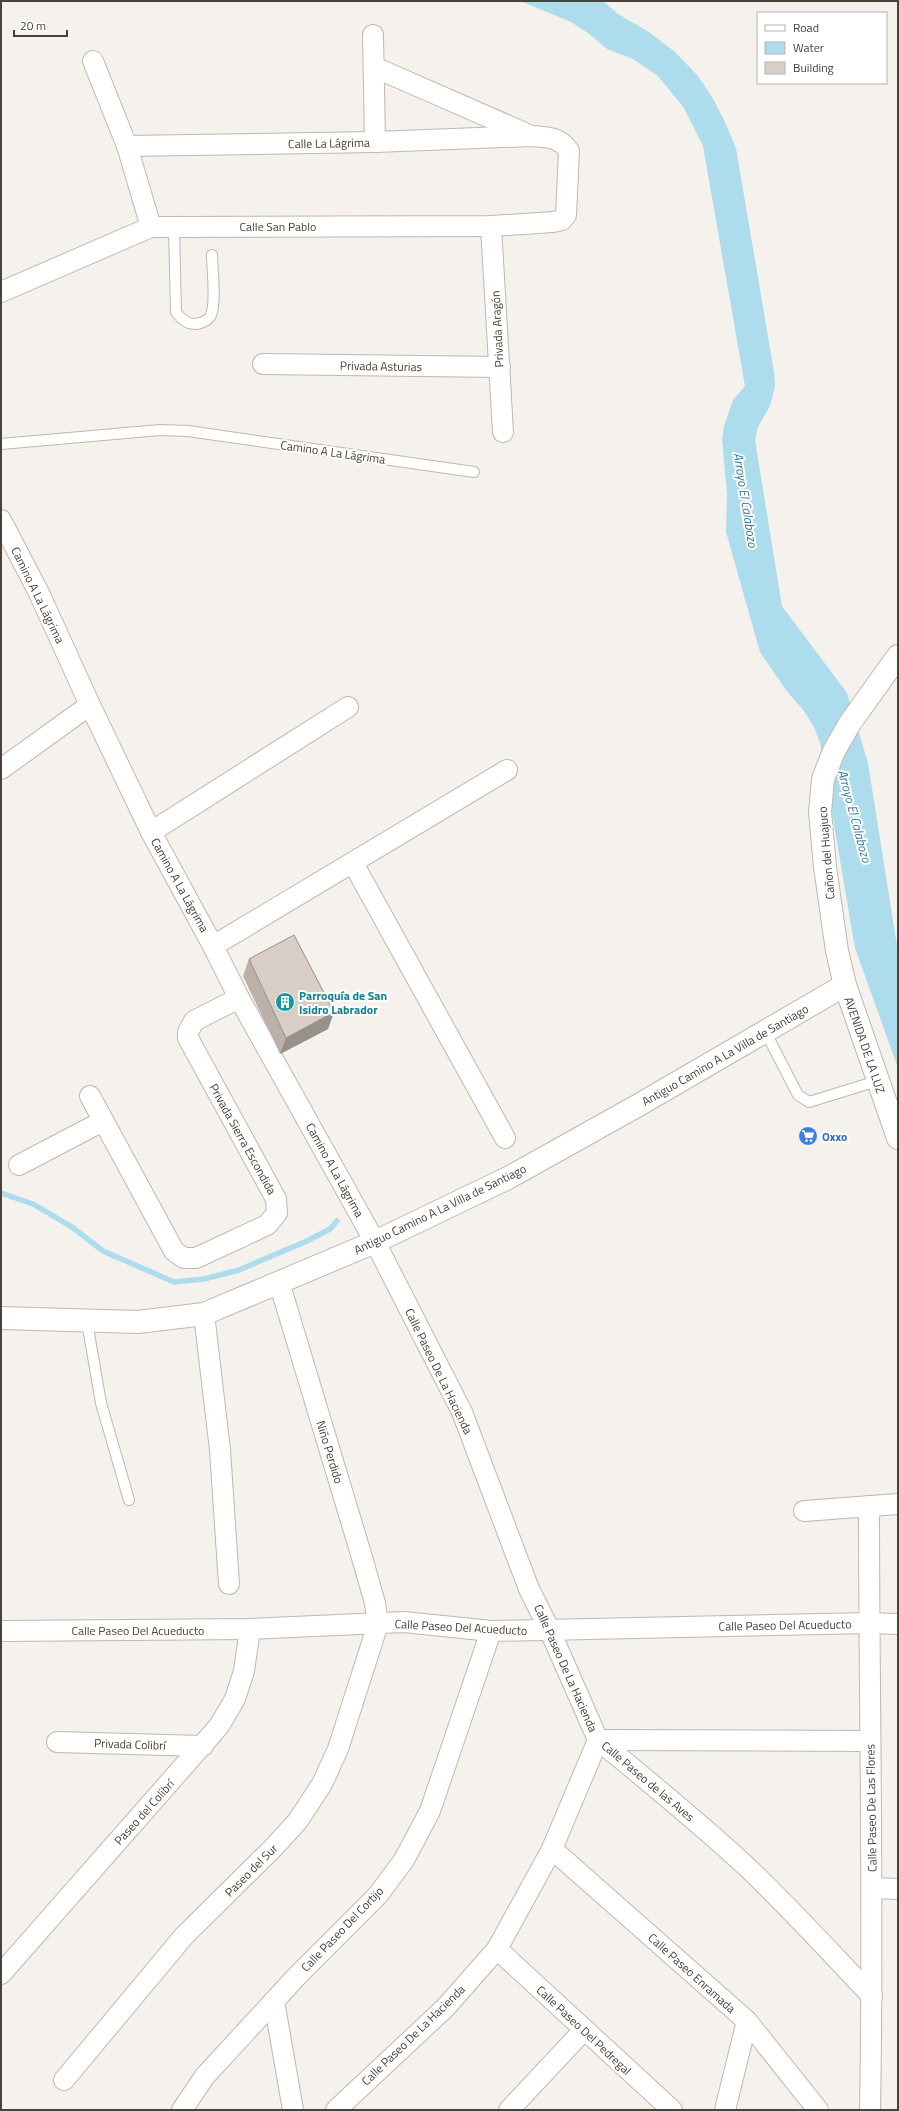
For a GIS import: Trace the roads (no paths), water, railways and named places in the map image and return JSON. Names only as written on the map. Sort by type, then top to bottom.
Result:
[{"type":"street","points":[[373,34],[375,142]]},
{"type":"street","points":[[93,61],[126,146],[152,226]]},
{"type":"street","name":"Calle La Lágrima","points":[[374,67],[532,136]]},
{"type":"street","name":"Calle La Lágrima","points":[[126,146],[375,142],[532,136],[552,138],[560,140],[569,151],[566,215]]},
{"type":"street","name":"Calle San Pablo","points":[[1,292],[152,226],[491,226],[553,222],[562,220],[566,215]]},
{"type":"street","name":"Privada Aragón","points":[[491,226],[503,432]]},
{"type":"street","name":"Privada Asturias","points":[[263,364],[500,367]]},
{"type":"street","name":"Camino A La Lágrima","points":[[1,520],[39,593],[90,705],[151,832],[213,946],[239,998],[375,1242]]},
{"type":"street","name":"Cañon del Huajuco","points":[[837,951],[820,812],[823,779],[834,750],[850,723],[898,656]]},
{"type":"street","points":[[1,769],[90,705]]},
{"type":"street","points":[[151,832],[348,707]]},
{"type":"street","points":[[213,946],[507,770]]},
{"type":"street","points":[[353,863],[505,1138]]},
{"type":"street","name":"AVENIDA DE LA LUZ","points":[[837,951],[844,985],[898,1138]]},
{"type":"street","name":"Antiguo Camino A La Villa de Santiago","points":[[1,1318],[87,1322],[138,1322],[204,1314],[375,1242],[508,1178],[637,1106],[844,985]]},
{"type":"street","name":"Privada Sierra Escondida","points":[[90,1096],[174,1251],[184,1258],[196,1258],[267,1225],[277,1213],[276,1199],[188,1038],[188,1032],[194,1021],[239,998]]},
{"type":"street","points":[[19,1165],[103,1121]]},
{"type":"street","name":"Calle Paseo De La Hacienda","points":[[336,2110],[446,2007],[497,1949],[552,1849],[598,1740],[550,1630],[529,1589],[462,1412],[375,1242]]},
{"type":"street","name":"Niño Perdido","points":[[279,1282],[361,1554],[375,1603],[378,1624]]},
{"type":"street","points":[[204,1314],[220,1450],[229,1584]]},
{"type":"street","points":[[804,1512],[898,1504]]},
{"type":"street","name":"Calle Paseo De Las Flores","points":[[869,1506],[870,1741],[873,1888],[870,2110]]},
{"type":"street","name":"Calle Paseo Del Acueducto","points":[[1,1631],[250,1629],[404,1622],[491,1631],[869,1623],[898,1624]]},
{"type":"street","name":"Paseo del Sur","points":[[64,2080],[184,1936],[297,1822],[322,1784],[338,1749],[378,1624]]},
{"type":"street","name":"Paseo del Colibrí","points":[[1,1974],[219,1726],[235,1699],[244,1671],[250,1629]]},
{"type":"street","name":"Calle Paseo Del Cortijo","points":[[182,2110],[205,2076],[274,2001],[378,1895],[404,1860],[430,1811],[491,1631]]},
{"type":"street","name":"Calle Paseo de las Aves","points":[[598,1740],[870,1741]]},
{"type":"street","name":"Calle Paseo de las Aves","points":[[598,1740],[707,1831],[748,1868],[794,1913],[872,1996]]},
{"type":"street","name":"Privada Colibrí","points":[[57,1742],[203,1746]]},
{"type":"street","name":"Calle Paseo Enramada","points":[[552,1849],[747,2021],[818,2110]]},
{"type":"street","points":[[873,1888],[898,1889]]},
{"type":"street","name":"Calle Paseo Del Pedregal","points":[[497,1949],[668,2109]]},
{"type":"street","points":[[274,2001],[293,2110]]},
{"type":"street","points":[[725,2110],[747,2021]]},
{"type":"street","points":[[509,2110],[584,2030]]},
{"type":"lane","points":[[174,226],[176,312],[182,320],[192,324],[202,323],[209,318],[213,309],[212,255]]},
{"type":"lane","name":"Camino A La Lágrima","points":[[1,444],[167,430],[474,472]]},
{"type":"lane","points":[[764,1031],[798,1096],[804,1100],[809,1102],[877,1081]]},
{"type":"lane","points":[[87,1322],[101,1403],[129,1500]]},
{"type":"water","name":"Arroyo El Calabozo","points":[[520,1],[603,1],[618,14],[649,32],[675,52],[698,76],[712,97],[736,148],[774,372],[775,386],[770,406],[758,427],[755,440],[782,606],[847,693],[868,763],[898,952],[898,1068],[855,948],[820,742],[814,727],[804,711],[786,690],[760,652],[726,532],[727,494],[722,439],[724,426],[733,400],[745,386],[703,146],[684,108],[658,76],[633,59],[607,49],[588,33],[571,22]]},
{"type":"waterway","points":[[1,1193],[33,1204],[72,1227],[103,1251],[174,1282],[204,1279],[239,1270],[307,1241],[330,1229],[337,1221]]},
{"type":"place","name":"Parroquía de San Isidro Labrador","points":[[285,1002]]},
{"type":"place","name":"Oxxo","points":[[808,1136]]}]
